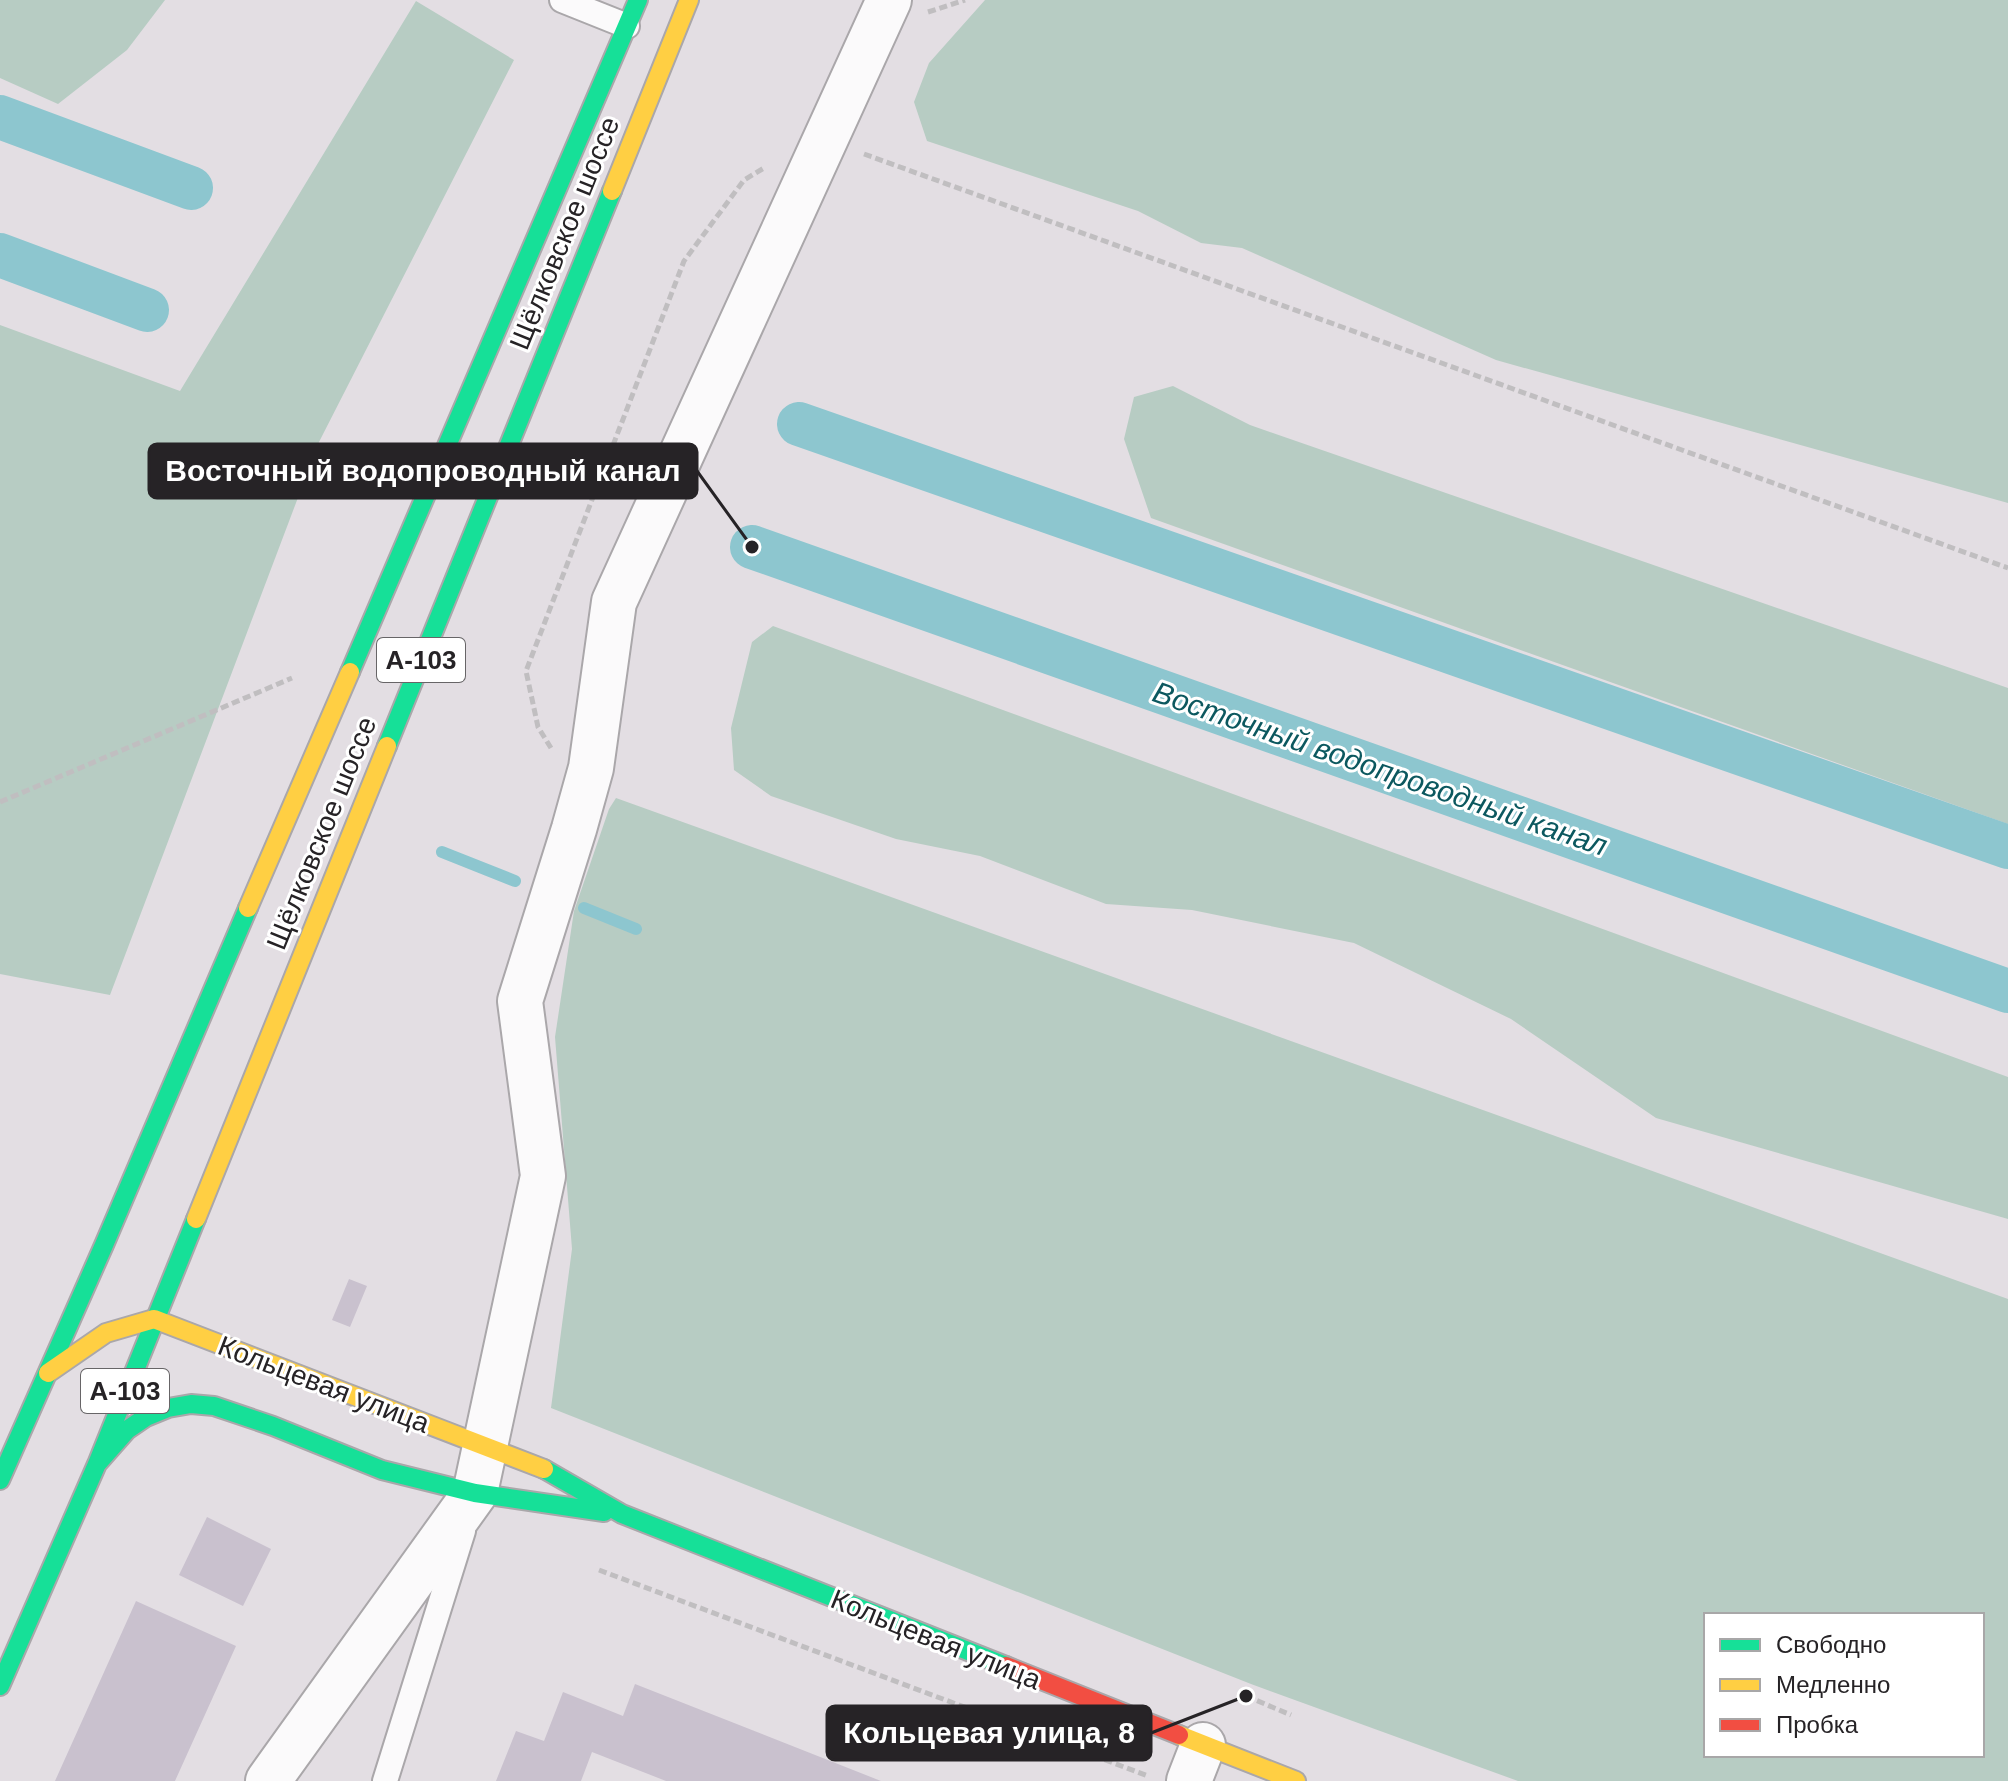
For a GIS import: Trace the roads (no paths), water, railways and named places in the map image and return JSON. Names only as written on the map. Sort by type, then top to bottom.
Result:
[{"type":"main road","name":"Щёлковское шоссе","points":[[0,1480],[638,0]]},
{"type":"main road","name":"Щёлковское шоссе","points":[[0,1686],[97,1464],[689,0]]},
{"type":"main road","points":[[48,1373],[106,1333],[154,1319]]},
{"type":"main road","name":"Кольцевая улица","points":[[154,1319],[548,1471],[622,1514],[1196,1763],[1296,1781]]},
{"type":"main road","name":"Кольцевая улица","points":[[97,1464],[127,1430],[146,1417],[168,1408],[191,1404],[214,1406],[382,1470],[475,1493],[622,1514]]},
{"type":"street","points":[[268,1781],[475,1493],[543,1176],[520,1001],[591,768],[614,602],[889,0]]},
{"type":"lane","points":[[562,0],[627,26]]},
{"type":"lane","points":[[385,1781],[475,1493]]},
{"type":"waterway","name":"Восточный водопроводный канал","points":[[0,117],[191,188]]},
{"type":"waterway","name":"Восточный водопроводный канал","points":[[0,255],[147,310]]},
{"type":"waterway","name":"Восточный водопроводный канал","points":[[799,424],[2008,847]]},
{"type":"waterway","name":"Восточный водопроводный канал","points":[[752,547],[2008,991]]},
{"type":"waterway","points":[[442,852],[515,881]]},
{"type":"waterway","points":[[584,908],[636,929]]},
{"type":"place","name":"Восточный водопроводный канал","points":[[752,547]]},
{"type":"place","name":"Кольцевая улица, 8","points":[[1246,1696]]}]
